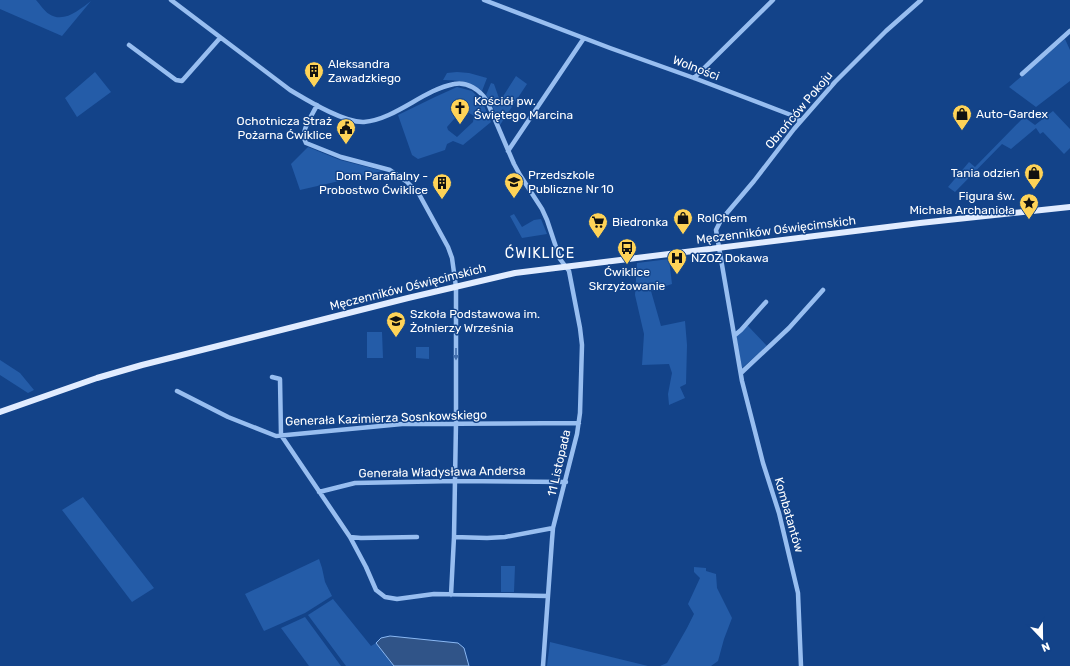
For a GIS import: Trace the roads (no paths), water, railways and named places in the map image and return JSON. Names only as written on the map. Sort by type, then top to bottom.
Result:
[{"type":"main road","name":"Męczenników Oświęcimskich","points":[[0,412],[92,380],[142,365],[515,273],[1070,207]]},
{"type":"street","points":[[171,0],[290,90],[353,122],[364,122],[380,119],[440,88],[454,84],[464,84],[474,88],[483,95],[487,101],[520,176],[542,209],[560,259],[566,266]]},
{"type":"street","name":"Wolności","points":[[484,0],[791,115],[800,121]]},
{"type":"street","points":[[694,78],[773,0]]},
{"type":"street","name":"Obrońców Pokoju","points":[[718,248],[716,230],[718,224],[754,181],[800,121],[835,82],[886,31],[921,0]]},
{"type":"street","points":[[1022,74],[1070,31]]},
{"type":"street","points":[[129,45],[176,80],[182,81],[220,38]]},
{"type":"street","points":[[508,151],[584,38]]},
{"type":"street","points":[[317,105],[303,136],[306,143],[341,157],[390,170],[408,182],[419,194],[448,247],[452,258],[456,287],[456,423],[454,537],[451,595]]},
{"type":"street","name":"Kombatantów","points":[[718,248],[750,417],[779,513],[798,593],[801,666]]},
{"type":"street","name":"11 Listopada","points":[[543,666],[554,528],[579,423],[582,382],[582,344],[570,273],[566,266]]},
{"type":"street","points":[[741,373],[789,328],[823,290]]},
{"type":"street","points":[[735,335],[766,302]]},
{"type":"street","name":"Generała Kazimierza Sosnkowskiego","points":[[272,376],[280,379],[281,434],[402,424],[579,423]]},
{"type":"street","points":[[176,391],[228,416],[276,436],[281,434],[350,537],[376,590],[382,595],[397,599],[434,594],[548,596]]},
{"type":"street","name":"Generała Władysława Andersa","points":[[319,492],[355,483],[455,481],[566,482]]},
{"type":"street","points":[[454,537],[505,537],[554,528]]},
{"type":"street","points":[[350,537],[417,537]]},
{"type":"place","name":"Aleksandra Zawadzkiego","points":[[314,88]]},
{"type":"place","name":"Kościół pw. Świętego Marcina","points":[[460,125]]},
{"type":"place","name":"Auto-Gardex","points":[[962,131]]},
{"type":"place","name":"Ochotnicza Straż Pożarna Ćwiklice","points":[[346,145]]},
{"type":"place","name":"Tania odzień","points":[[1034,190]]},
{"type":"place","name":"Przedszkole Publiczne Nr 10","points":[[514,199]]},
{"type":"place","name":"Dom Parafialny - Probostwo Ćwiklice","points":[[442,200]]},
{"type":"place","name":"Figura św. Michała Archanioła","points":[[1029,220]]},
{"type":"place","name":"RolChem","points":[[683,235]]},
{"type":"place","name":"Biedronka","points":[[598,239]]},
{"type":"place","name":"Ćwiklice Skrzyżowanie","points":[[627,265]]},
{"type":"place","name":"NZOZ Dokawa","points":[[677,275]]},
{"type":"place","name":"Szkoła Podstawowa im. Żołnierzy Września","points":[[396,338]]},
{"type":"district","name":"ĆWIKLICE","points":[[540,253]]}]
